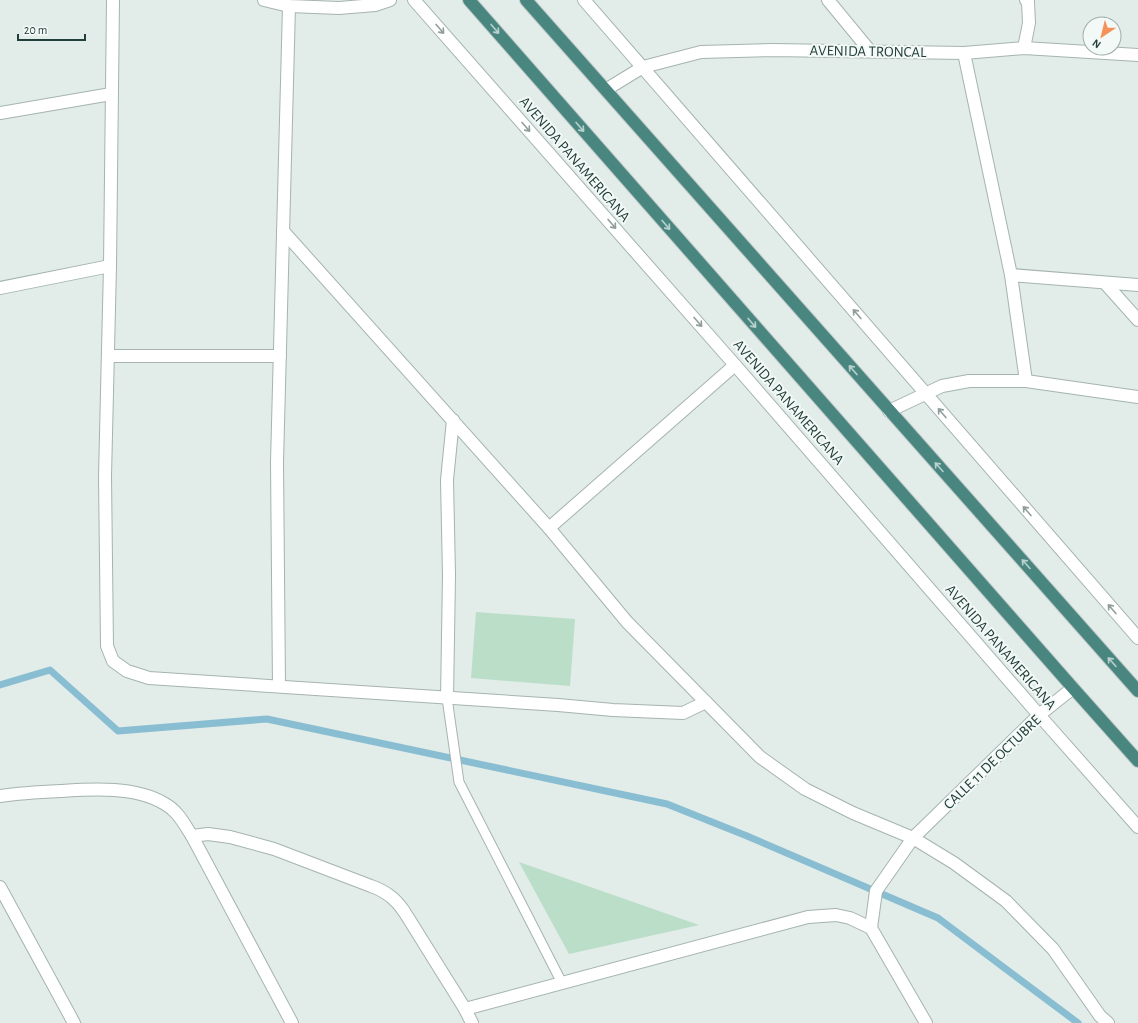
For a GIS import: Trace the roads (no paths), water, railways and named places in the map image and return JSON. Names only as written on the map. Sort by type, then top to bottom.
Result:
[{"type":"highway","name":"AVENIDA PANAMERICANA","points":[[469,0],[1138,761]]},
{"type":"highway","points":[[526,0],[607,89],[889,411],[1138,691]]},
{"type":"street","points":[[113,0],[110,266],[105,476],[107,646],[113,661],[127,671],[149,678],[558,705],[613,710],[683,713],[706,702]]},
{"type":"street","points":[[264,0],[289,6],[339,8],[375,5],[390,0]]},
{"type":"street","name":"AVENIDA PANAMERICANA","points":[[414,0],[1138,827]]},
{"type":"street","points":[[584,0],[644,67],[925,394],[1138,638]]},
{"type":"street","points":[[828,0],[870,51]]},
{"type":"street","points":[[1024,48],[1029,23],[1030,1]]},
{"type":"street","points":[[279,686],[277,462],[289,6]]},
{"type":"street","name":"AVENIDA TRONCAL","points":[[607,89],[644,67],[701,52],[772,50],[964,53],[1024,48],[1138,55]]},
{"type":"street","points":[[964,53],[1011,275],[1026,381]]},
{"type":"street","points":[[0,113],[111,94]]},
{"type":"street","points":[[282,231],[550,528],[627,622],[760,757],[805,789],[852,813],[913,838],[954,863],[1006,900],[1052,949],[1100,1016],[1108,1023]]},
{"type":"street","points":[[0,288],[110,266]]},
{"type":"street","points":[[1011,275],[1138,286]]},
{"type":"street","points":[[1105,283],[1138,320]]},
{"type":"street","points":[[108,356],[280,356]]},
{"type":"street","points":[[550,528],[735,365]]},
{"type":"street","points":[[889,411],[942,386],[969,381],[1026,381],[1138,397]]},
{"type":"street","points":[[447,698],[449,575],[447,480],[453,420]]},
{"type":"street","name":"CALLE 11 DE OCTUBRE","points":[[871,928],[876,891],[913,838],[1039,715],[1073,688]]},
{"type":"street","points":[[0,796],[20,793],[102,789],[139,794],[164,803],[177,813],[192,836],[292,1023]]},
{"type":"street","points":[[192,836],[208,834],[230,837],[274,849],[382,890],[401,906],[465,1009],[472,1023]]},
{"type":"street","points":[[0,887],[74,1023]]},
{"type":"street","points":[[465,1009],[808,917],[836,915],[850,918],[871,928],[926,1023]]},
{"type":"lane","points":[[447,698],[459,782],[562,983]]},
{"type":"waterway","points":[[0,685],[50,670],[118,731],[267,719],[667,804],[747,836],[938,918],[1078,1023]]}]
